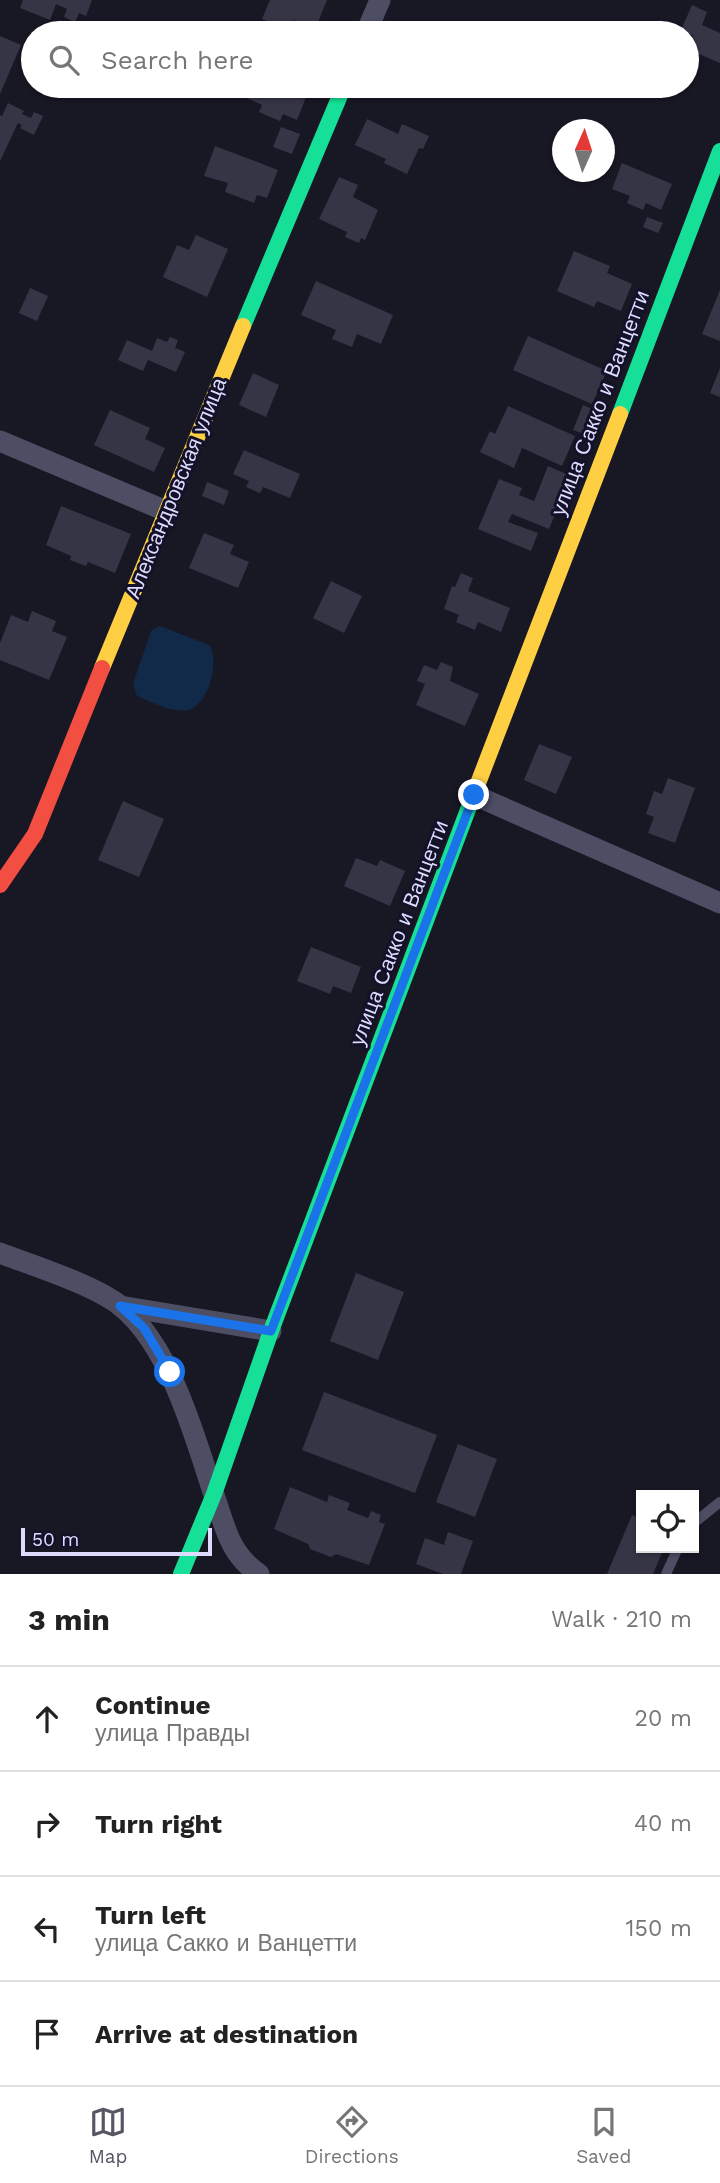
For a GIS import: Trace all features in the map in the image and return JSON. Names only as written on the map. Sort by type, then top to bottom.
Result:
[{"type":"street","points":[[371,21],[380,0]]},
{"type":"street","name":"Александровская улица","points":[[0,885],[35,834],[166,511],[339,98]]},
{"type":"street","name":"улица Сакко и Ванцетти","points":[[214,1493],[271,1331],[474,795],[716,174],[720,151]]},
{"type":"street","points":[[0,440],[166,511]]},
{"type":"street","points":[[474,795],[720,903]]},
{"type":"street","points":[[0,1252],[82,1286],[120,1306],[144,1328],[170,1372],[227,1537],[247,1565],[259,1574]]},
{"type":"street","points":[[120,1306],[271,1331]]},
{"type":"street","points":[[181,1574],[214,1493]]},
{"type":"lane","points":[[699,1519],[720,1502]]},
{"type":"lane","points":[[666,1574],[676,1553]]},
{"type":"water","points":[[160,626],[209,645],[212,652],[213,670],[208,690],[191,709],[170,709],[137,696],[133,684],[151,631]]},
{"type":"building","points":[[23,0],[92,0],[86,16],[79,13],[75,21],[64,17],[67,9],[56,4],[50,20],[20,8]]},
{"type":"building","points":[[270,0],[327,0],[318,21],[262,19]]},
{"type":"building","points":[[692,5],[707,12],[702,25],[720,33],[720,63],[699,54],[699,21],[685,21]]},
{"type":"building","points":[[0,36],[21,45],[0,94]]},
{"type":"building","points":[[247,98],[306,98],[297,120],[283,114],[280,121],[259,112],[262,105]]},
{"type":"building","points":[[8,103],[31,118],[34,112],[43,116],[34,135],[20,128],[22,125],[18,123],[0,161],[0,115],[2,116]]},
{"type":"building","points":[[367,119],[398,134],[402,124],[429,136],[423,149],[419,148],[407,174],[384,163],[386,159],[355,145]]},
{"type":"building","points":[[281,127],[300,134],[292,154],[273,147]]},
{"type":"building","points":[[215,146],[278,170],[267,198],[257,195],[254,203],[225,192],[228,183],[204,176]]},
{"type":"building","points":[[622,163],[672,184],[661,210],[646,203],[643,210],[627,203],[630,196],[612,189]]},
{"type":"building","points":[[339,177],[358,185],[353,197],[378,210],[365,240],[361,238],[359,243],[345,237],[347,232],[319,219]]},
{"type":"building","points":[[647,217],[663,223],[658,233],[643,227]]},
{"type":"building","points":[[196,235],[228,249],[207,297],[163,277],[177,245],[189,250]]},
{"type":"building","points":[[574,251],[610,266],[607,273],[632,284],[621,311],[597,301],[594,307],[557,291]]},
{"type":"building","points":[[316,281],[393,315],[381,344],[357,334],[352,347],[332,339],[336,330],[301,315]]},
{"type":"building","points":[[30,288],[48,296],[37,321],[19,313]]},
{"type":"building","points":[[720,290],[720,341],[702,334]]},
{"type":"building","points":[[528,336],[607,371],[592,404],[513,370]]},
{"type":"building","points":[[170,337],[178,340],[175,348],[185,352],[176,372],[148,360],[143,371],[118,360],[127,340],[152,351],[157,338],[167,342]]},
{"type":"building","points":[[720,368],[720,397],[710,393]]},
{"type":"building","points":[[253,373],[279,385],[266,417],[239,405]]},
{"type":"building","points":[[583,405],[597,411],[587,435],[573,430]]},
{"type":"building","points":[[508,406],[575,436],[562,466],[522,448],[514,468],[480,452],[490,431],[495,434]]},
{"type":"building","points":[[110,410],[150,428],[145,439],[165,448],[154,472],[94,445]]},
{"type":"building","points":[[244,450],[300,474],[290,498],[263,487],[260,493],[246,487],[249,481],[233,474]]},
{"type":"building","points":[[548,466],[571,476],[549,529],[512,514],[508,522],[538,533],[531,551],[478,529],[499,479],[522,488],[519,495],[534,501]]},
{"type":"building","points":[[207,482],[229,491],[224,505],[202,496]]},
{"type":"building","points":[[61,506],[131,534],[115,573],[88,562],[86,566],[70,560],[71,556],[46,545]]},
{"type":"building","points":[[204,533],[234,545],[230,554],[249,562],[238,588],[189,568]]},
{"type":"building","points":[[461,573],[473,578],[468,591],[510,608],[501,632],[478,622],[475,630],[456,622],[459,615],[444,609],[452,586],[455,587]]},
{"type":"building","points":[[331,581],[362,596],[344,633],[313,618]]},
{"type":"building","points":[[32,611],[56,621],[52,631],[67,637],[49,680],[0,660],[0,643],[11,615],[28,622]]},
{"type":"building","points":[[441,662],[453,667],[450,681],[479,694],[465,726],[416,705],[425,684],[417,681],[424,665],[437,670]]},
{"type":"building","points":[[539,744],[572,757],[556,794],[524,780]]},
{"type":"building","points":[[668,778],[695,788],[675,843],[648,833],[654,817],[646,814],[654,791],[662,794]]},
{"type":"building","points":[[123,801],[164,819],[139,877],[98,860]]},
{"type":"building","points":[[356,858],[377,866],[380,860],[405,871],[390,906],[344,886]]},
{"type":"building","points":[[311,947],[361,967],[351,993],[333,986],[330,994],[297,981]]},
{"type":"building","points":[[356,1273],[404,1292],[378,1360],[330,1341]]},
{"type":"building","points":[[324,1392],[437,1435],[415,1493],[302,1450]]},
{"type":"building","points":[[458,1444],[497,1459],[475,1517],[436,1502]]},
{"type":"building","points":[[290,1487],[327,1502],[329,1495],[350,1503],[347,1510],[368,1518],[371,1511],[381,1515],[379,1522],[385,1524],[369,1565],[336,1554],[331,1557],[274,1529]]},
{"type":"building","points":[[632,1515],[636,1517],[636,1553],[662,1553],[653,1574],[607,1574]]},
{"type":"building","points":[[448,1532],[473,1541],[461,1574],[443,1574],[416,1564],[425,1538],[444,1545]]},
{"type":"traffic: fast","points":[[243,326],[339,98]]},
{"type":"traffic: fast","points":[[620,414],[720,151]]},
{"type":"traffic: fast","points":[[181,1574],[214,1494],[271,1331],[472,799]]},
{"type":"traffic: slow","points":[[102,668],[243,326]]},
{"type":"traffic: slow","points":[[472,799],[620,414]]},
{"type":"traffic: jam","points":[[0,885],[35,834],[102,668]]},
{"type":"route","points":[[170,1372],[144,1328],[120,1306],[271,1331],[474,795]]}]
